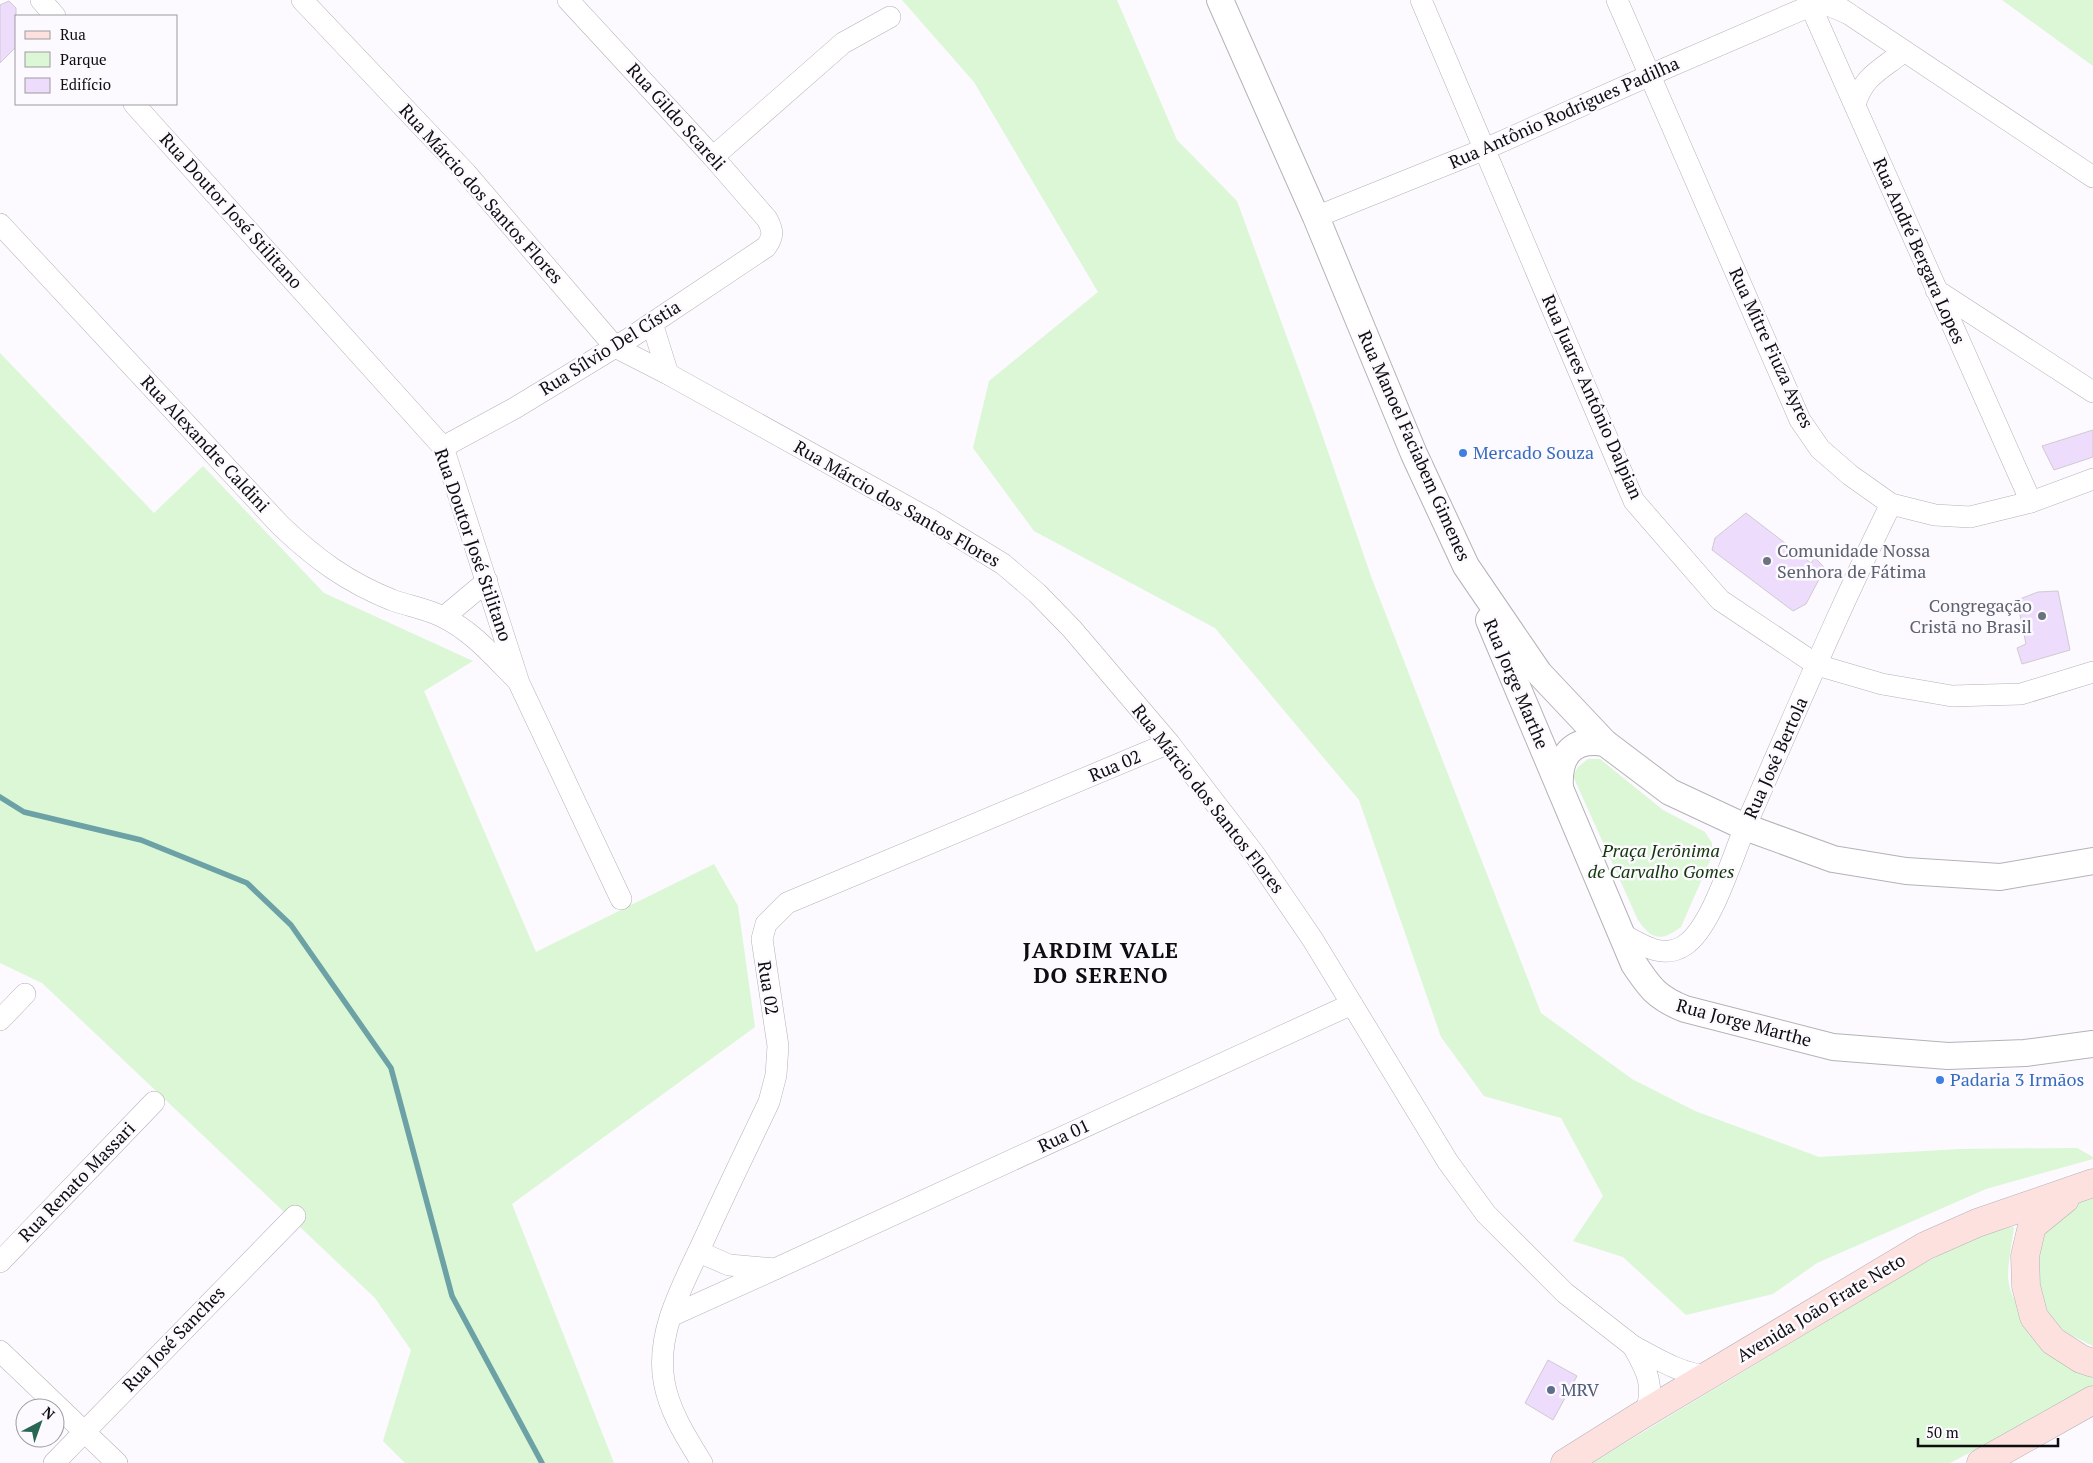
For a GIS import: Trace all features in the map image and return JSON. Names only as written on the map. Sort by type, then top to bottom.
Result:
[{"type":"main road","points":[[2086,1185],[2032,1226],[2025,1256],[2026,1286],[2034,1317],[2053,1341],[2081,1359],[2093,1363]]},
{"type":"main road","name":"Avenida João Frate Neto","points":[[1565,1463],[1645,1413],[1925,1246],[1977,1224],[2086,1185]]},
{"type":"main road","points":[[1980,1463],[2093,1400]]},
{"type":"street","points":[[41,0],[54,15]]},
{"type":"street","name":"Rua Márcio dos Santos Flores","points":[[302,0],[466,173],[615,347],[668,374],[931,520],[1003,564],[1037,593],[1072,629],[1169,744],[1256,855],[1313,940],[1448,1162],[1486,1214],[1565,1293],[1633,1346],[1677,1370],[1707,1376]]},
{"type":"street","name":"Rua Gildo Scareli","points":[[568,0],[713,157],[767,219],[772,230],[771,240]]},
{"type":"street","name":"Rua Manoel Faciabem Gimenes","points":[[1220,0],[1316,217],[1414,454],[1466,566],[1539,673],[1605,743],[1670,792],[1745,828],[1833,859],[1906,871],[2000,877],[2093,861]]},
{"type":"street","name":"Rua Juares Antônio Dalpian","points":[[1421,0],[1634,501],[1720,600],[1817,665],[1882,684],[1952,696],[2021,694],[2093,672]]},
{"type":"street","name":"Rua Mitre Fiuza Ayres","points":[[1618,0],[1800,420],[1820,449],[1850,475],[1891,504],[1935,515],[1970,516],[2031,502],[2093,480]]},
{"type":"street","points":[[1815,2],[1849,14],[1903,52],[2093,177]]},
{"type":"street","name":"Rua Antônio Rodrigues Padilha","points":[[1316,217],[1486,150],[1815,2]]},
{"type":"street","name":"Rua André Bergara Lopes","points":[[1815,2],[1854,105],[2031,502]]},
{"type":"street","points":[[713,157],[843,43],[890,17]]},
{"type":"street","points":[[1854,105],[1859,90],[1868,79],[1903,52]]},
{"type":"street","name":"Rua Doutor José Stilitano","points":[[135,105],[443,447],[520,683],[621,899]]},
{"type":"street","name":"Rua Alexandre Caldini","points":[[0,224],[281,526],[311,554],[342,577],[392,600],[444,617],[484,646],[520,683]]},
{"type":"street","name":"Rua Sílvio Del Cístia","points":[[443,447],[515,408],[615,347],[766,247],[771,240]]},
{"type":"street","points":[[1936,290],[2093,392]]},
{"type":"street","points":[[652,323],[668,374]]},
{"type":"street","name":"Rua José Bertola","points":[[1622,934],[1660,952],[1670,952],[1690,941],[1703,928],[1817,665],[1891,504]]},
{"type":"street","name":"Rua Jorge Marthe","points":[[1466,566],[1634,964],[1649,986],[1665,1001],[1685,1009],[1833,1047],[1948,1056],[2025,1053],[2093,1044]]},
{"type":"street","points":[[444,617],[487,581]]},
{"type":"street","points":[[1560,788],[1560,767],[1569,751],[1586,741],[1605,743]]},
{"type":"street","name":"Rua 02","points":[[702,1463],[678,1421],[664,1380],[664,1356],[670,1316],[769,1102],[776,1075],[778,1046],[762,940],[766,924],[774,913],[787,903],[807,894],[1169,744]]},
{"type":"street","points":[[0,1020],[25,994]]},
{"type":"street","name":"Rua 01","points":[[670,1316],[1352,1004]]},
{"type":"street","name":"Rua Renato Massari","points":[[0,1262],[154,1102]]},
{"type":"street","name":"Rua José Sanches","points":[[54,1463],[295,1216]]},
{"type":"street","name":"Rua 01","points":[[699,1252],[729,1266],[775,1269]]},
{"type":"street","name":"Rua Márcio dos Santos Flores","points":[[1633,1346],[1647,1370],[1651,1386],[1650,1401],[1645,1413]]},
{"type":"street","points":[[0,1351],[116,1463]]},
{"type":"green space","points":[[902,0],[1117,0],[1177,140],[1237,201],[1315,414],[1372,579],[1541,1013],[1632,1079],[1695,1111],[1819,1157],[1960,1149],[2077,1148],[2093,1157],[2093,1159],[1986,1189],[1817,1263],[1773,1294],[1686,1315],[1623,1257],[1573,1241],[1603,1196],[1561,1118],[1484,1096],[1441,1037],[1359,800],[1215,628],[1034,531],[973,448],[989,381],[1098,292],[974,82]]},
{"type":"green space","points":[[2002,0],[2093,0],[2093,66]]},
{"type":"green space","points":[[0,353],[154,513],[203,466],[324,593],[473,661],[424,691],[536,952],[714,864],[738,906],[755,1027],[512,1204],[614,1463],[405,1463],[383,1441],[411,1350],[375,1298],[42,983],[0,963]]},
{"type":"green space","name":"Praça Jerõnima de Carvalho Gomes","points":[[1588,759],[1600,759],[1663,810],[1705,832],[1712,843],[1712,856],[1681,927],[1668,935],[1657,937],[1652,935],[1638,920],[1573,776],[1578,767]]},
{"type":"green space","points":[[2093,1197],[2093,1346],[2065,1332],[2048,1314],[2037,1291],[2033,1270],[2043,1231],[2072,1205]]},
{"type":"green space","points":[[2014,1227],[2008,1277],[2011,1291],[2018,1306],[2040,1334],[2054,1348],[2081,1370],[2093,1377],[2093,1388],[1950,1463],[1592,1463],[1910,1271],[1989,1229]]},
{"type":"building","points":[[9,1],[16,8],[16,15],[15,48],[0,63],[0,5]]},
{"type":"building","points":[[2093,430],[2093,457],[2054,470],[2042,446]]},
{"type":"building","name":"Comunidade Nossa Senhora de Fátima","points":[[1746,513],[1811,563],[1815,558],[1825,568],[1806,604],[1793,611],[1712,550],[1715,538]]},
{"type":"building","name":"Congregação Cristã no Brasil","points":[[2058,591],[2070,650],[2022,664],[2017,648],[2026,644],[2017,600],[2038,592]]},
{"type":"building","name":"MRV","points":[[1548,1360],[1577,1376],[1553,1420],[1525,1403]]},
{"type":"waterway","points":[[0,797],[24,812],[141,840],[247,883],[291,925],[391,1068],[452,1296],[542,1463]]},
{"type":"place","name":"Mercado Souza","points":[[1463,453]]},
{"type":"place","name":"Comunidade Nossa Senhora de Fátima","points":[[1767,561]]},
{"type":"place","name":"Congregação Cristã no Brasil","points":[[2042,616]]},
{"type":"place","name":"Padaria 3 Irmãos","points":[[1940,1080]]},
{"type":"place","name":"MRV","points":[[1551,1390]]},
{"type":"district","name":"JARDIM VALE DO SERENO","points":[[1101,962]]}]
